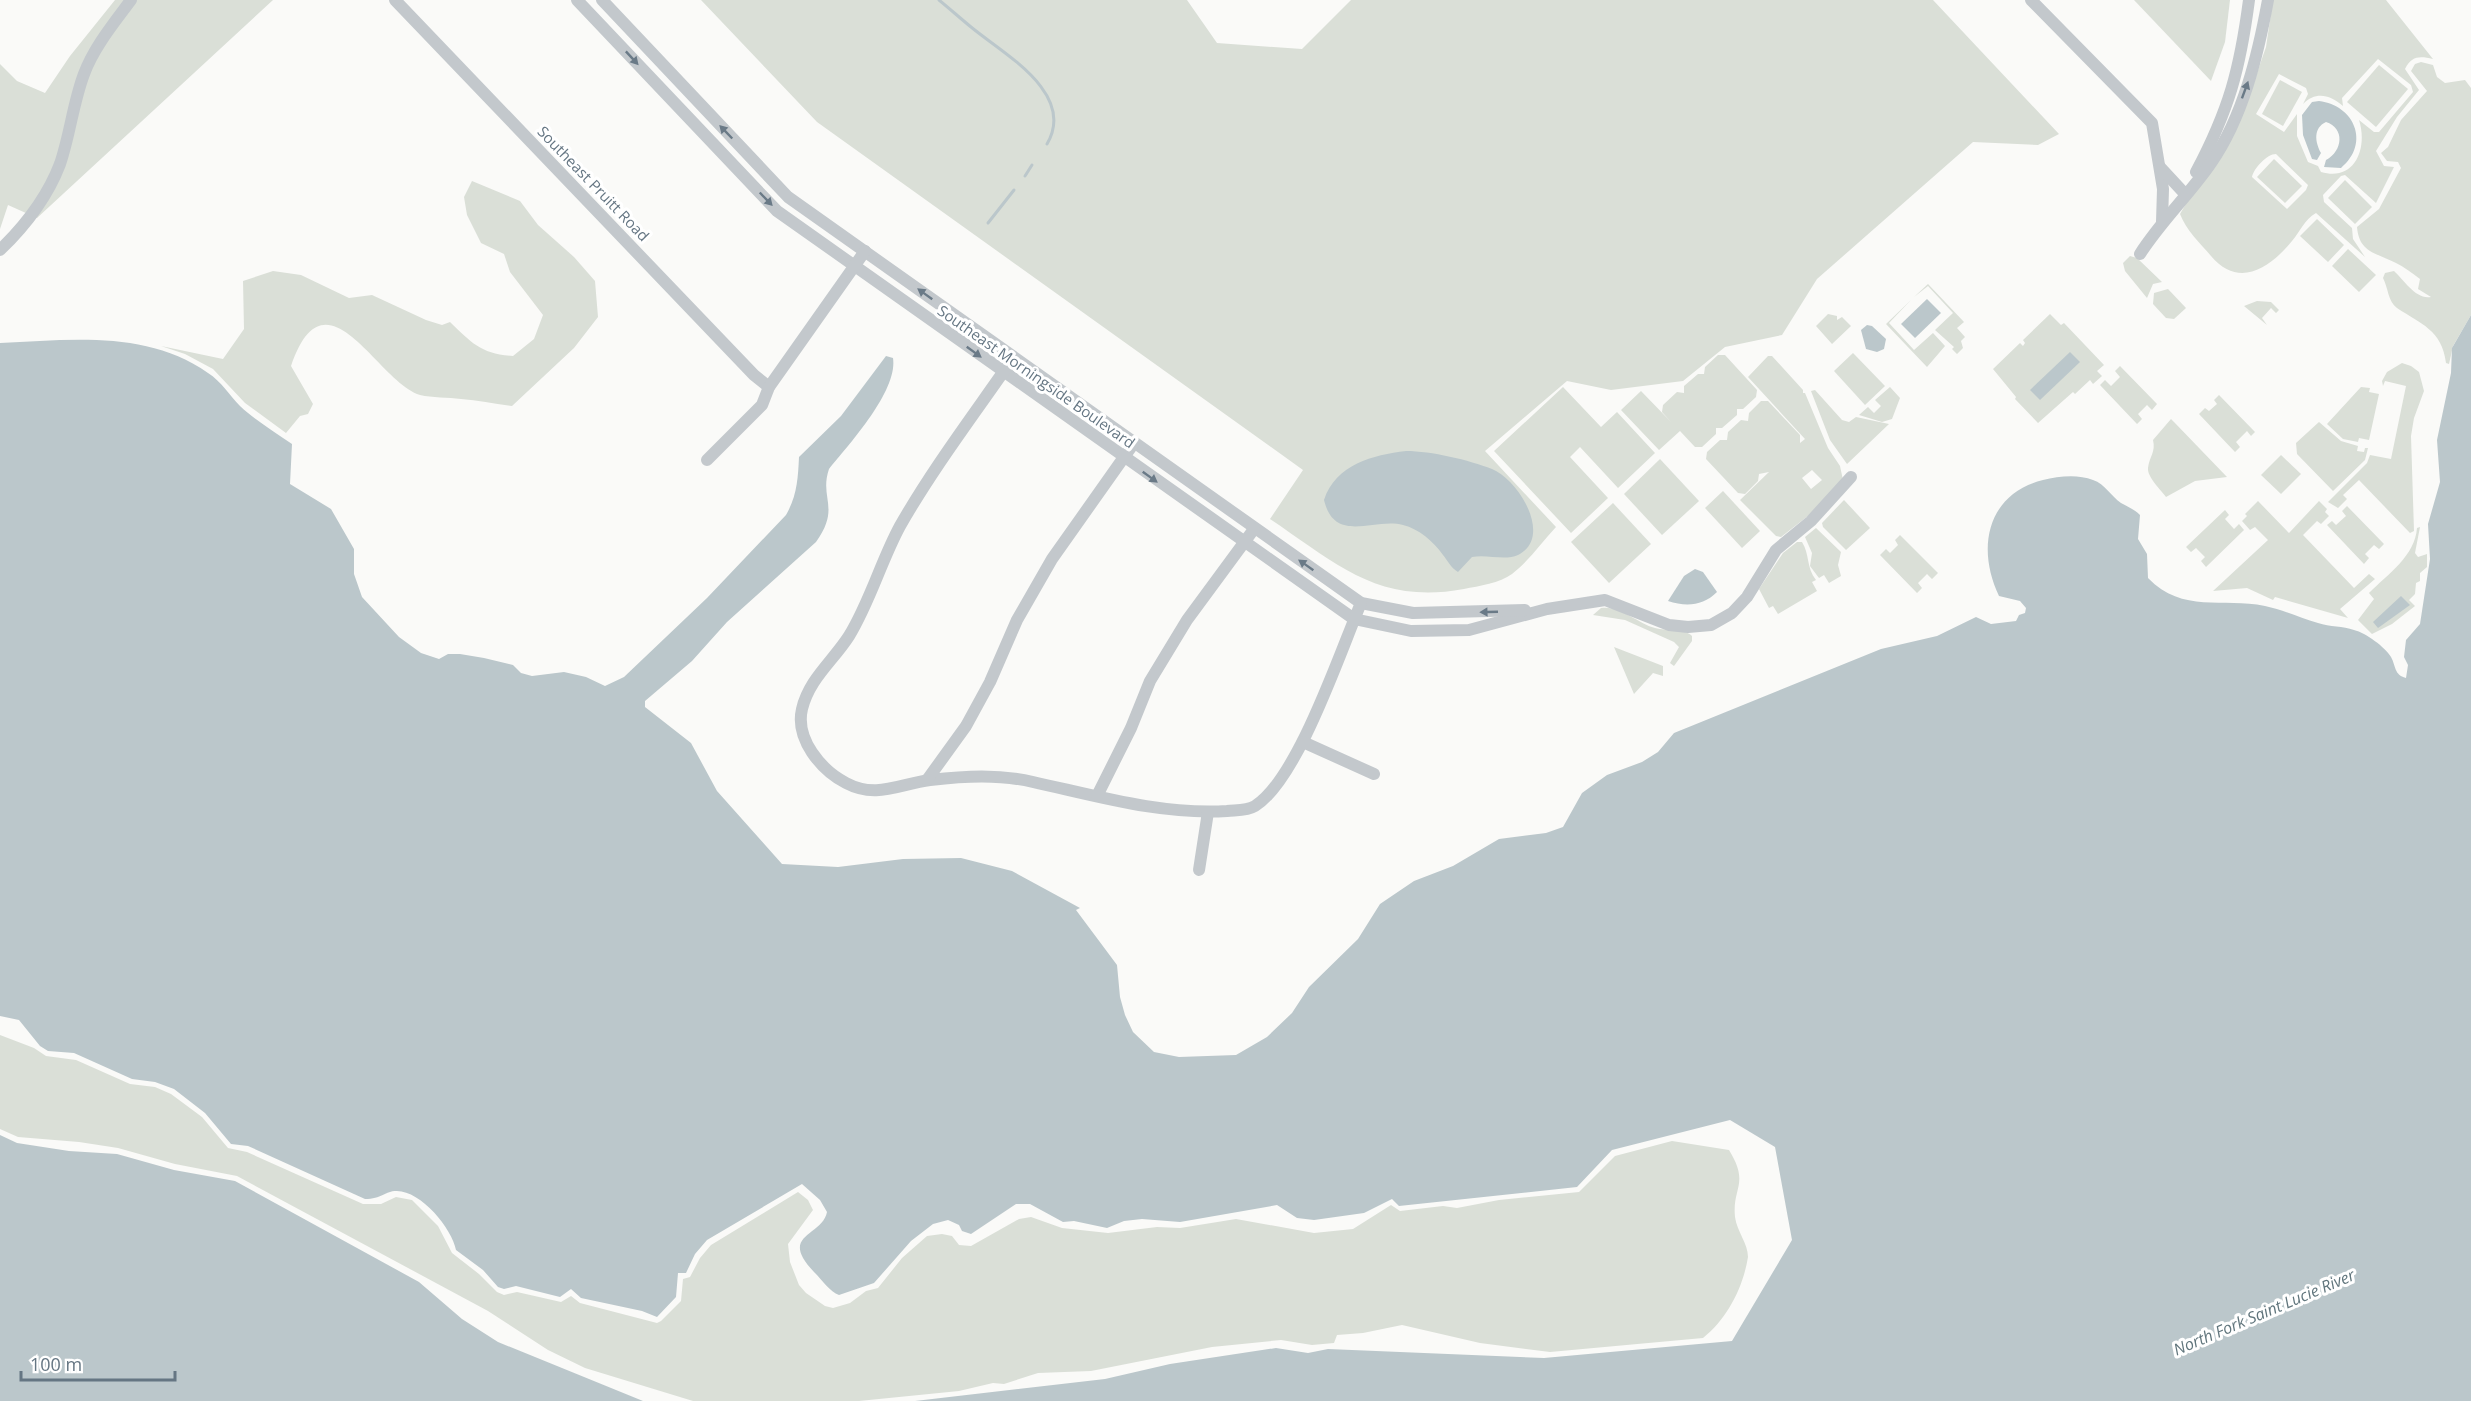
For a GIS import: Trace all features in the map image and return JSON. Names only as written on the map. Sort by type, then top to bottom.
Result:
[{"type":"street","points":[[0,250],[21,230],[43,201],[60,164],[84,74],[107,32],[131,0]]},
{"type":"street","name":"Southeast Pruitt Road","points":[[395,0],[754,375],[769,387]]},
{"type":"street","name":"Southeast Morningside Boulevard","points":[[577,0],[777,211],[1354,620],[1411,631],[1469,630],[1547,609],[1605,600],[1669,625],[1688,627],[1711,624],[1732,613],[1747,597],[1776,550],[1810,521],[1851,477]]},
{"type":"street","name":"Southeast Morningside Boulevard","points":[[602,0],[788,197],[1361,603],[1413,613],[1547,609]]},
{"type":"street","points":[[2031,0],[2152,123],[2163,189],[2162,222]]},
{"type":"street","points":[[2185,194],[2226,112],[2238,70],[2249,0]]},
{"type":"street","points":[[2140,254],[2162,222],[2210,164],[2234,117],[2260,45],[2268,0]]},
{"type":"street","points":[[616,42],[630,30]]},
{"type":"street","points":[[728,160],[741,148]]},
{"type":"street","points":[[2160,167],[2185,194]]},
{"type":"street","points":[[707,460],[762,405],[769,387],[865,251]]},
{"type":"street","points":[[1013,358],[899,527],[849,636],[810,686],[801,711],[806,742],[824,768],[847,784],[872,792],[927,780],[978,776],[1021,779],[1148,807],[1208,812],[1251,809],[1264,800],[1303,742],[1361,603]]},
{"type":"street","points":[[927,780],[966,726],[990,682],[1017,620],[1052,559],[1134,443]]},
{"type":"street","points":[[1097,796],[1131,728],[1150,681],[1186,620],[1254,529]]},
{"type":"street","points":[[1303,742],[1374,774]]},
{"type":"street","points":[[1199,870],[1208,812]]},
{"type":"shaded area","points":[[115,0],[273,0],[37,218],[8,205],[0,229],[0,64],[17,81],[45,93],[70,56]]},
{"type":"shaded area","points":[[701,0],[1187,0],[1217,43],[1302,49],[1351,0],[1933,0],[2059,134],[2038,145],[1973,142],[1817,279],[1782,335],[1725,347],[1683,381],[1611,390],[1567,381],[1485,451],[1556,527],[1524,564],[1502,580],[1464,589],[1434,592],[1407,591],[1382,586],[1360,577],[1316,551],[1270,519],[1303,470],[817,122]]},
{"type":"shaded area","points":[[2134,0],[2230,0],[2225,42],[2211,81]]},
{"type":"shaded area","points":[[2273,0],[2386,0],[2433,59],[2416,58],[2405,69],[2419,90],[2397,117],[2376,151],[2384,166],[2394,167],[2376,203],[2345,175],[2341,176],[2323,195],[2324,202],[2352,228],[2353,239],[2365,257],[2316,213],[2283,251],[2264,266],[2243,273],[2232,271],[2211,256],[2194,236],[2180,214],[2249,96],[2266,47]],"holes":[[[2378,59],[2411,85],[2413,92],[2379,132],[2374,132],[2359,120],[2362,141],[2360,151],[2356,160],[2343,172],[2333,174],[2321,172],[2318,166],[2308,162],[2297,136],[2297,114],[2284,132],[2256,114],[2279,74],[2306,88],[2308,94],[2303,104],[2313,97],[2323,96],[2343,106],[2342,98]],[[2276,154],[2308,185],[2287,209],[2252,177],[2261,162]]]},
{"type":"shaded area","points":[[2421,62],[2433,65],[2437,77],[2445,83],[2465,80],[2471,88],[2471,315],[2453,346],[2449,364],[2446,363],[2444,352],[2435,335],[2394,305],[2383,278],[2385,273],[2394,271],[2415,292],[2431,297],[2418,289],[2420,279],[2365,247],[2358,236],[2357,227],[2379,209],[2401,168],[2398,162],[2387,161],[2381,153],[2388,147],[2401,120],[2427,91],[2411,71],[2415,64]]},
{"type":"shaded area","points":[[2379,65],[2408,89],[2376,127],[2347,102]]},
{"type":"shaded area","points":[[2280,80],[2302,92],[2283,126],[2262,114]]},
{"type":"shaded area","points":[[2274,159],[2302,186],[2285,203],[2257,177]]},
{"type":"shaded area","points":[[2345,180],[2372,207],[2355,224],[2328,198]]},
{"type":"shaded area","points":[[472,181],[520,201],[538,225],[574,257],[595,281],[598,317],[574,348],[512,406],[420,395],[404,386],[352,337],[336,327],[320,326],[305,337],[291,366],[313,404],[308,414],[300,416],[286,433],[245,403],[213,369],[185,354],[161,346],[223,359],[244,329],[243,281],[273,271],[301,275],[349,298],[372,295],[442,325],[450,322],[485,350],[513,356],[534,339],[543,315],[510,272],[504,254],[481,243],[467,215],[464,197]]},
{"type":"shaded area","points":[[2317,219],[2344,245],[2328,262],[2300,236]]},
{"type":"shaded area","points":[[2348,249],[2376,275],[2359,292],[2332,266]]},
{"type":"shaded area","points":[[2130,256],[2137,258],[2162,282],[2153,284],[2147,298],[2125,271],[2123,263]]},
{"type":"shaded area","points":[[1928,284],[1964,322],[1957,328],[1965,337],[1961,341],[1963,348],[1957,354],[1952,349],[1954,347],[1935,330],[1953,313],[1928,286],[1914,297]]},
{"type":"shaded area","points":[[2168,289],[2186,308],[2174,319],[2166,318],[2153,304],[2154,293]]},
{"type":"shaded area","points":[[1911,300],[1889,323],[1914,350],[1933,333],[1945,346],[1927,367],[1886,324]]},
{"type":"shaded area","points":[[2257,301],[2271,302],[2279,310],[2276,313],[2271,308],[2262,318],[2267,325],[2244,306]]},
{"type":"shaded area","points":[[1828,314],[1837,316],[1837,320],[1842,317],[1851,326],[1832,344],[1816,326]]},
{"type":"shaded area","points":[[2050,314],[2061,325],[2064,323],[2104,365],[2097,371],[2102,376],[2093,384],[2090,380],[2075,394],[2073,392],[2038,423],[2015,399],[2016,397],[1993,369],[2020,343],[2023,346],[2025,343],[2023,340]]},
{"type":"shaded area","points":[[1853,353],[1885,386],[1865,405],[1834,371]]},
{"type":"shaded area","points":[[1718,355],[1725,355],[1757,390],[1756,397],[1743,409],[1737,409],[1737,415],[1722,428],[1716,428],[1716,434],[1702,447],[1695,447],[1680,431],[1659,450],[1621,410],[1641,391],[1671,422],[1662,412],[1663,405],[1677,392],[1684,393],[1684,386],[1698,374],[1704,374],[1705,367]]},
{"type":"shaded area","points":[[1768,356],[1772,356],[1805,393],[1828,448],[1840,466],[1843,480],[1813,512],[1781,537],[1776,536],[1740,500],[1769,472],[1759,474],[1758,481],[1745,494],[1738,493],[1706,459],[1707,452],[1720,440],[1727,440],[1728,432],[1741,420],[1748,421],[1749,413],[1761,401],[1768,401],[1800,435],[1800,443],[1805,439],[1748,377]],"holes":[[[1812,470],[1822,480],[1811,489],[1802,478]]]},
{"type":"shaded area","points":[[2402,363],[2419,372],[2424,391],[2414,418],[2411,436],[2414,531],[2410,533],[2359,480],[2343,495],[2347,499],[2338,508],[2328,502],[2367,463],[2370,455],[2391,459],[2406,386],[2385,381],[2383,386],[2382,381],[2387,372]]},
{"type":"shaded area","points":[[2120,366],[2157,404],[2152,410],[2147,405],[2138,414],[2142,419],[2137,424],[2100,385],[2105,380],[2111,386],[2120,377],[2115,371]]},
{"type":"shaded area","points":[[1563,387],[1601,427],[1617,412],[1655,453],[1618,488],[1580,447],[1570,457],[1608,498],[1571,533],[1494,451]]},
{"type":"shaded area","points":[[1890,387],[1900,398],[1892,419],[1882,422],[1859,415],[1868,407],[1874,413],[1881,406],[1875,400]]},
{"type":"shaded area","points":[[2361,387],[2370,388],[2369,392],[2379,394],[2369,440],[2359,438],[2358,442],[2343,439],[2327,424]]},
{"type":"shaded area","points":[[1815,390],[1842,420],[1849,422],[1856,417],[1889,424],[1847,464],[1830,440],[1811,391]]},
{"type":"shaded area","points":[[2219,395],[2255,432],[2251,436],[2247,431],[2236,442],[2240,447],[2235,452],[2199,414],[2205,408],[2209,411],[2217,404],[2214,400]]},
{"type":"shaded area","points":[[2171,419],[2227,477],[2195,481],[2166,497],[2152,479],[2148,468],[2154,448],[2153,440]]},
{"type":"shaded area","points":[[2319,422],[2341,441],[2358,446],[2357,451],[2364,452],[2365,448],[2368,448],[2365,460],[2333,491],[2297,454],[2296,443]]},
{"type":"shaded area","points":[[2281,455],[2301,474],[2281,494],[2261,475]]},
{"type":"shaded area","points":[[1660,459],[1699,501],[1662,535],[1624,494]]},
{"type":"shaded area","points":[[1723,491],[1760,531],[1742,548],[1705,508]]},
{"type":"shaded area","points":[[1844,500],[1870,528],[1846,550],[1823,527],[1822,523]]},
{"type":"shaded area","points":[[2258,501],[2289,533],[2319,501],[2327,509],[2325,512],[2329,516],[2321,524],[2317,521],[2303,535],[2354,588],[2369,574],[2375,579],[2340,609],[2348,618],[2275,597],[2273,600],[2247,588],[2213,591],[2268,540],[2255,527],[2250,530],[2242,521],[2247,516],[2245,514]]},
{"type":"shaded area","points":[[1613,503],[1651,544],[1609,583],[1571,542]]},
{"type":"shaded area","points":[[2347,506],[2384,544],[2379,549],[2374,545],[2365,554],[2369,558],[2364,564],[2327,525],[2332,521],[2336,525],[2346,516],[2342,511]]},
{"type":"shaded area","points":[[2225,510],[2229,515],[2225,519],[2234,529],[2239,524],[2244,530],[2206,567],[2201,561],[2205,557],[2196,548],[2191,552],[2186,547]]},
{"type":"shaded area","points":[[2420,527],[2415,553],[2418,557],[2427,554],[2427,567],[2420,573],[2420,581],[2416,583],[2415,594],[2409,600],[2415,606],[2392,624],[2372,634],[2358,620],[2374,599],[2369,593],[2406,556],[2417,528]]},
{"type":"shaded area","points":[[1816,528],[1841,552],[1838,565],[1841,576],[1829,583],[1824,575],[1819,578],[1810,566],[1812,553],[1805,537]]},
{"type":"shaded area","points":[[1900,535],[1938,573],[1932,579],[1927,574],[1918,583],[1922,588],[1917,593],[1880,555],[1886,549],[1890,553],[1898,545],[1895,540]]},
{"type":"shaded area","points":[[1797,542],[1802,542],[1816,580],[1812,582],[1817,591],[1778,614],[1773,606],[1769,608],[1759,589],[1783,553]]},
{"type":"shaded area","points":[[1601,608],[1615,609],[1655,628],[1689,633],[1692,641],[1674,666],[1670,663],[1679,647],[1674,642],[1625,620],[1593,615]]},
{"type":"shaded area","points":[[1614,647],[1663,666],[1663,676],[1653,673],[1634,694]]},
{"type":"shaded area","points":[[0,1035],[34,1048],[46,1056],[76,1060],[130,1084],[155,1087],[171,1094],[202,1117],[228,1148],[247,1152],[363,1204],[381,1204],[396,1197],[412,1200],[438,1226],[452,1253],[479,1274],[497,1292],[504,1295],[517,1292],[561,1302],[571,1296],[580,1303],[657,1323],[681,1301],[683,1279],[690,1277],[700,1258],[711,1245],[798,1192],[808,1200],[813,1210],[788,1244],[790,1262],[799,1285],[806,1293],[825,1306],[833,1308],[850,1303],[866,1291],[878,1288],[902,1258],[927,1236],[942,1234],[952,1236],[959,1245],[971,1246],[1019,1219],[1031,1217],[1062,1228],[1108,1233],[1157,1227],[1180,1228],[1236,1219],[1314,1233],[1353,1229],[1391,1205],[1400,1211],[1443,1206],[1457,1208],[1499,1200],[1579,1192],[1615,1156],[1672,1141],[1729,1150],[1735,1161],[1739,1178],[1735,1217],[1748,1257],[1746,1269],[1733,1302],[1719,1322],[1703,1338],[1550,1352],[1480,1343],[1402,1325],[1363,1333],[1337,1335],[1334,1343],[1312,1345],[1281,1340],[1212,1347],[1091,1371],[1038,1373],[1004,1384],[993,1383],[959,1391],[859,1401],[693,1401],[585,1368],[548,1350],[488,1311],[237,1176],[175,1164],[118,1148],[18,1137],[0,1129]]},
{"type":"water","points":[[2319,101],[2341,110],[2349,117],[2354,127],[2355,148],[2341,168],[2324,167],[2326,160],[2336,151],[2340,140],[2339,134],[2332,125],[2326,122],[2317,132],[2317,144],[2321,153],[2317,160],[2312,159],[2303,135],[2302,115],[2312,102]]},
{"type":"water","points":[[1927,299],[1941,313],[1915,338],[1901,324]]},
{"type":"water","name":"North Fork Saint Lucie River","points":[[2471,315],[2471,1401],[915,1401],[1105,1379],[1170,1364],[1276,1348],[1308,1353],[1328,1349],[1544,1358],[1732,1341],[1792,1240],[1775,1147],[1730,1120],[1612,1150],[1577,1187],[1399,1206],[1392,1199],[1364,1213],[1314,1220],[1297,1218],[1277,1205],[1180,1222],[1142,1219],[1124,1221],[1107,1228],[1074,1221],[1063,1222],[1030,1204],[1016,1204],[971,1234],[962,1231],[959,1225],[948,1220],[933,1224],[911,1241],[874,1283],[839,1295],[829,1289],[804,1260],[800,1251],[805,1237],[818,1227],[827,1212],[820,1200],[802,1184],[707,1240],[695,1254],[686,1273],[678,1273],[676,1297],[657,1317],[642,1311],[581,1298],[571,1289],[560,1297],[516,1286],[504,1289],[498,1287],[483,1270],[456,1250],[442,1221],[415,1197],[396,1191],[365,1199],[248,1146],[231,1144],[205,1113],[174,1089],[155,1082],[132,1079],[74,1053],[48,1051],[40,1046],[19,1020],[0,1016],[0,343],[54,340],[108,341],[160,350],[184,359],[213,376],[240,406],[292,444],[290,484],[331,509],[354,549],[354,574],[362,597],[399,637],[421,653],[439,659],[448,654],[460,654],[513,665],[521,673],[532,676],[564,672],[586,677],[605,686],[624,677],[707,598],[786,515],[795,494],[799,457],[841,416],[886,356],[893,358],[893,371],[880,401],[829,469],[826,488],[827,520],[816,542],[727,622],[692,661],[645,701],[645,707],[691,743],[717,791],[782,864],[838,867],[903,859],[961,858],[1012,871],[1080,908],[1076,910],[1117,965],[1120,997],[1133,1032],[1154,1052],[1179,1057],[1236,1055],[1267,1037],[1292,1013],[1309,987],[1358,939],[1380,904],[1414,881],[1453,866],[1499,839],[1546,833],[1563,827],[1582,793],[1607,775],[1642,762],[1658,752],[1674,733],[1881,649],[1937,636],[1976,617],[1991,624],[2016,621],[2019,615],[2025,613],[2026,608],[2020,601],[1999,596],[1988,560],[1991,525],[1998,510],[2009,497],[2024,487],[2043,480],[2068,476],[2093,480],[2140,515],[2138,539],[2147,554],[2148,578],[2161,589],[2189,600],[2265,606],[2323,624],[2359,632],[2384,649],[2391,657],[2397,672],[2406,678],[2408,665],[2404,657],[2406,640],[2420,624],[2430,559],[2428,524],[2440,482],[2437,440],[2451,373],[2452,348]]},
{"type":"water","points":[[1867,325],[1872,326],[1886,339],[1884,349],[1877,352],[1866,349],[1861,330]]},
{"type":"water","points":[[2070,352],[2080,362],[2040,400],[2030,390]]},
{"type":"water","points":[[1406,451],[1461,459],[1492,469],[1502,475],[1512,484],[1528,509],[1533,535],[1528,547],[1513,557],[1472,557],[1458,572],[1430,540],[1415,529],[1392,523],[1346,526],[1337,522],[1329,514],[1324,500],[1337,478],[1357,463],[1381,455]]},
{"type":"water","points":[[1695,569],[1703,572],[1717,592],[1700,603],[1681,604],[1668,601],[1684,576]]},
{"type":"water","points":[[2401,596],[2410,605],[2378,628],[2373,622]]},
{"type":"water","points":[[0,1135],[17,1143],[69,1151],[117,1154],[174,1170],[235,1181],[419,1282],[462,1319],[498,1342],[643,1401],[0,1401]]},
{"type":"waterway","points":[[939,0],[1017,62],[1044,91],[1052,108],[1054,125],[1047,144]]},
{"type":"waterway","points":[[1025,176],[1032,165]]},
{"type":"waterway","points":[[988,223],[1014,190]]}]
